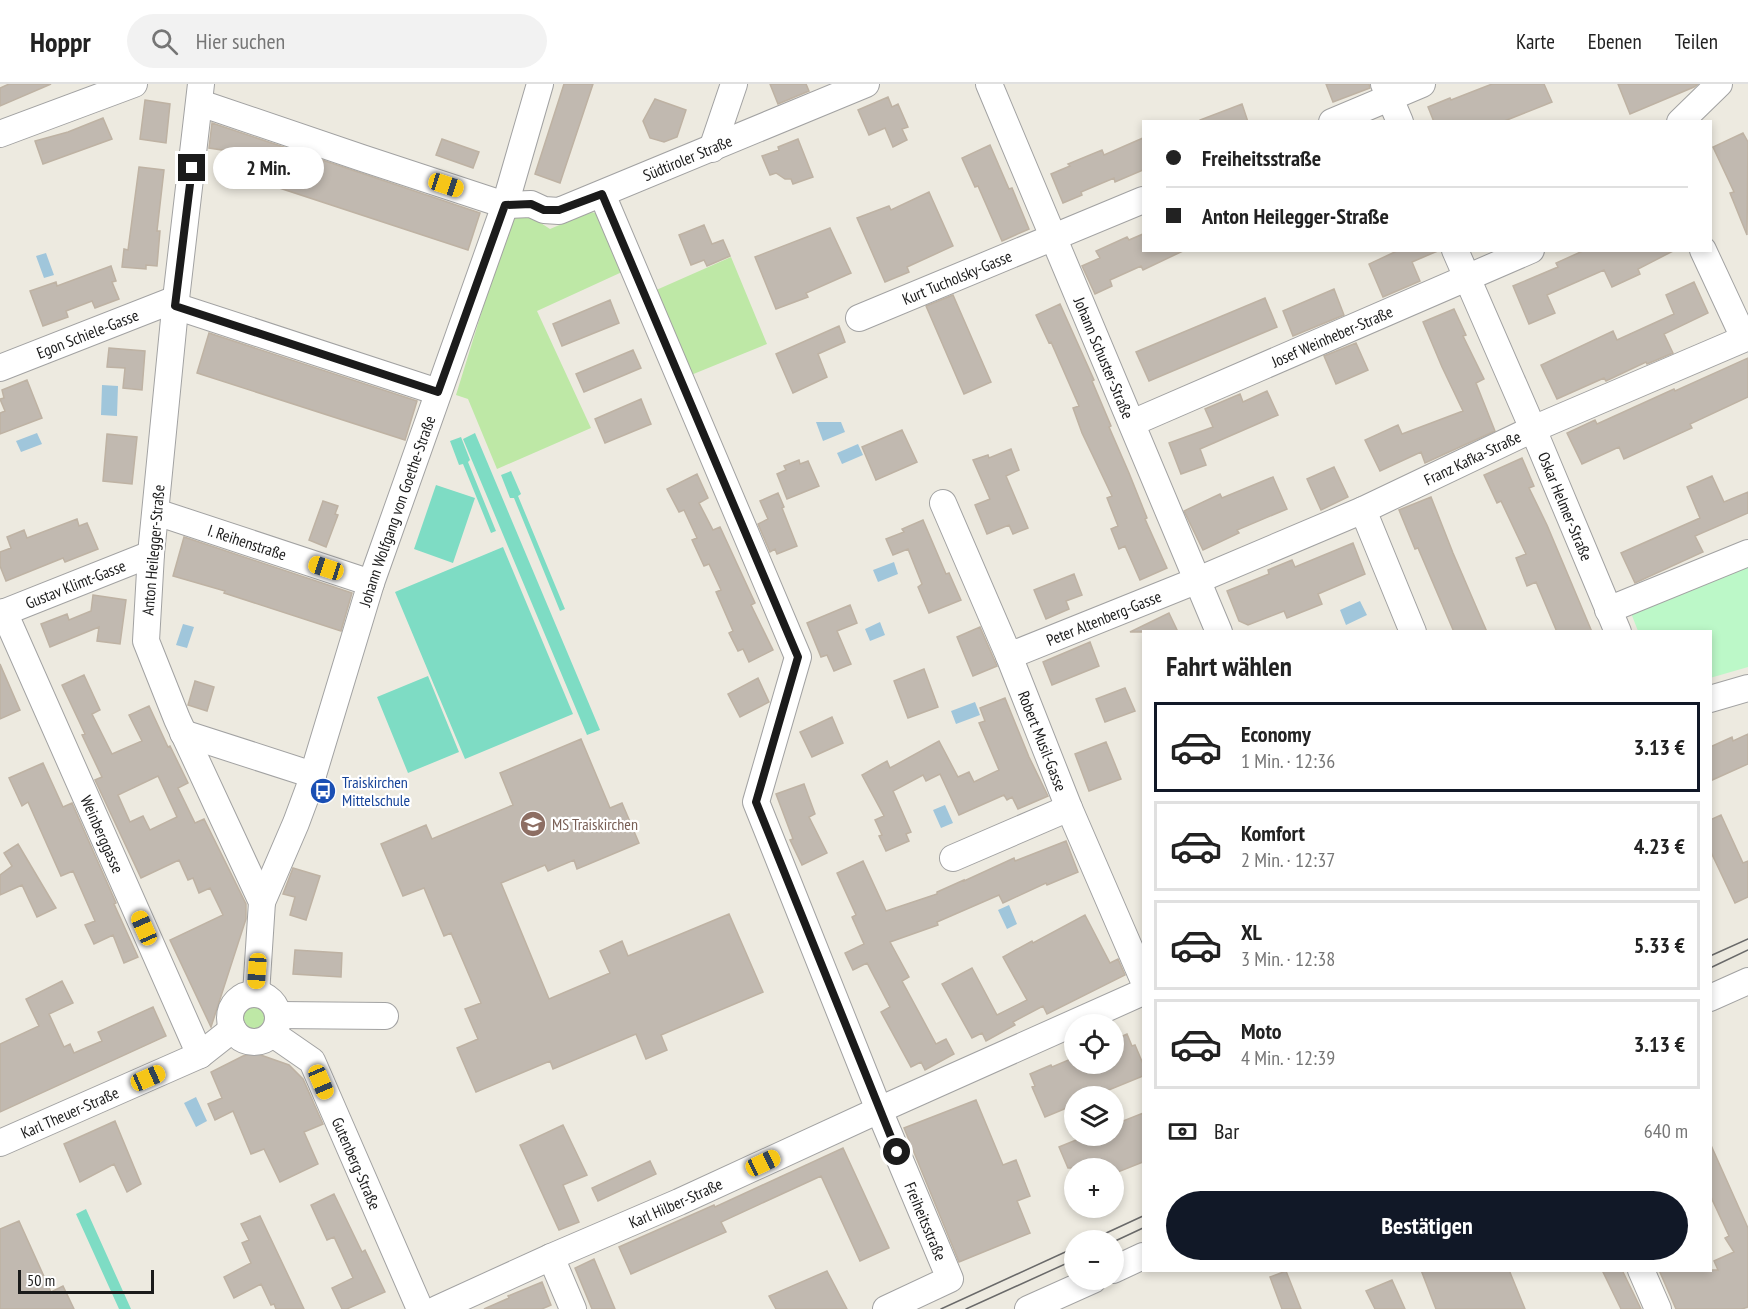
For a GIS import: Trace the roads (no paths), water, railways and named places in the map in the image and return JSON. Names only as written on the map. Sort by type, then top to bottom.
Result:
[{"type":"street","points":[[0,134],[134,84]]},
{"type":"street","name":"Johann Wolfgang von Goethe-Straße","points":[[262,902],[297,823],[371,583],[505,205],[540,84]]},
{"type":"street","points":[[712,148],[734,84]]},
{"type":"street","name":"Südtiroler Straße","points":[[201,93],[351,155],[505,205],[531,204],[544,210],[559,210],[866,84]]},
{"type":"street","name":"Johann Schuster-Straße","points":[[989,84],[1219,630]]},
{"type":"street","points":[[1336,120],[1387,91],[1422,84]]},
{"type":"street","points":[[1682,120],[1719,84]]},
{"type":"street","points":[[1387,91],[1399,120]]},
{"type":"street","name":"Anton Heilegger-Straße","points":[[201,93],[175,303],[151,554],[146,641],[183,733],[262,902],[256,994]]},
{"type":"street","name":"Freiheitsstraße","points":[[602,194],[798,657],[756,802],[879,1110],[950,1279],[886,1309]]},
{"type":"street","name":"Kurt Tucholsky-Gasse","points":[[859,318],[1142,200]]},
{"type":"street","name":"Oskar Helmer-Straße","points":[[1456,252],[1613,621]]},
{"type":"street","name":"Josef Weinheber-Straße","points":[[1132,423],[1526,252]]},
{"type":"street","points":[[1704,252],[1746,337]]},
{"type":"street","points":[[175,303],[438,392]]},
{"type":"street","name":"Egon Schiele-Gasse","points":[[0,368],[175,303]]},
{"type":"street","name":"Franz Kafka-Straße","points":[[1198,580],[1363,510],[1533,429],[1746,337]]},
{"type":"street","name":"Robert Musil-Gasse","points":[[943,503],[1009,656],[1069,808],[1142,977]]},
{"type":"street","points":[[1363,510],[1412,630]]},
{"type":"street","name":"I. Reihenstraße","points":[[156,512],[371,583]]},
{"type":"street","points":[[1613,621],[1748,553]]},
{"type":"street","name":"Gustav Klimt-Gasse","points":[[2,613],[151,554]]},
{"type":"street","name":"Peter Altenberg-Gasse","points":[[1009,656],[1198,580]]},
{"type":"street","name":"Weinberggasse","points":[[2,613],[200,1055]]},
{"type":"street","points":[[1712,698],[1748,688]]},
{"type":"street","points":[[183,733],[313,775]]},
{"type":"street","points":[[953,858],[1069,808]]},
{"type":"street","points":[[1712,997],[1748,981]]},
{"type":"street","name":"Karl Hilber-Straße","points":[[437,1309],[1142,992]]},
{"type":"street","points":[[276,1025],[273,1003],[268,998],[256,994],[240,999],[234,1005],[231,1013],[230,1021],[238,1036],[252,1042],[260,1042],[276,1025],[385,1016]]},
{"type":"street","name":"Gutenberg-Straße","points":[[276,1025],[312,1061],[420,1309]]},
{"type":"street","name":"Karl Theuer-Straße","points":[[0,1143],[200,1055],[233,1029]]},
{"type":"street","points":[[1124,1265],[1142,1256]]},
{"type":"street","points":[[551,1257],[573,1309]]},
{"type":"street","points":[[1642,1272],[1658,1309]]},
{"type":"street","points":[[1028,1309],[1071,1290]]},
{"type":"water","points":[[46,253],[54,275],[44,278],[36,256]]},
{"type":"water","points":[[102,385],[118,386],[117,416],[101,415]]},
{"type":"water","points":[[816,422],[841,422],[845,432],[823,441]]},
{"type":"water","points":[[37,433],[42,444],[21,452],[16,441]]},
{"type":"water","points":[[858,444],[863,455],[842,464],[837,453]]},
{"type":"water","points":[[894,562],[898,574],[878,582],[873,570]]},
{"type":"water","points":[[1360,601],[1367,615],[1346,625],[1340,610]]},
{"type":"water","points":[[880,622],[885,635],[870,641],[865,629]]},
{"type":"water","points":[[183,624],[194,627],[187,648],[176,645]]},
{"type":"water","points":[[975,702],[980,715],[956,724],[951,711]]},
{"type":"water","points":[[945,805],[953,823],[941,828],[933,810]]},
{"type":"water","points":[[1009,905],[1017,924],[1007,929],[998,910]]},
{"type":"water","points":[[196,1097],[207,1121],[196,1127],[184,1103]]},
{"type":"tram line","points":[[1712,955],[1748,939]]},
{"type":"tram line","points":[[1712,967],[1748,950]]},
{"type":"tram line","points":[[1113,1230],[1142,1216]]},
{"type":"tram line","points":[[1124,1237],[1142,1228]]},
{"type":"tram line","points":[[941,1309],[1064,1253]]},
{"type":"tram line","points":[[966,1309],[1064,1265]]},
{"type":"place","name":"Traiskirchen Mittelschule","points":[[323,791]]},
{"type":"place","name":"MS Traiskirchen","points":[[533,824]]}]
